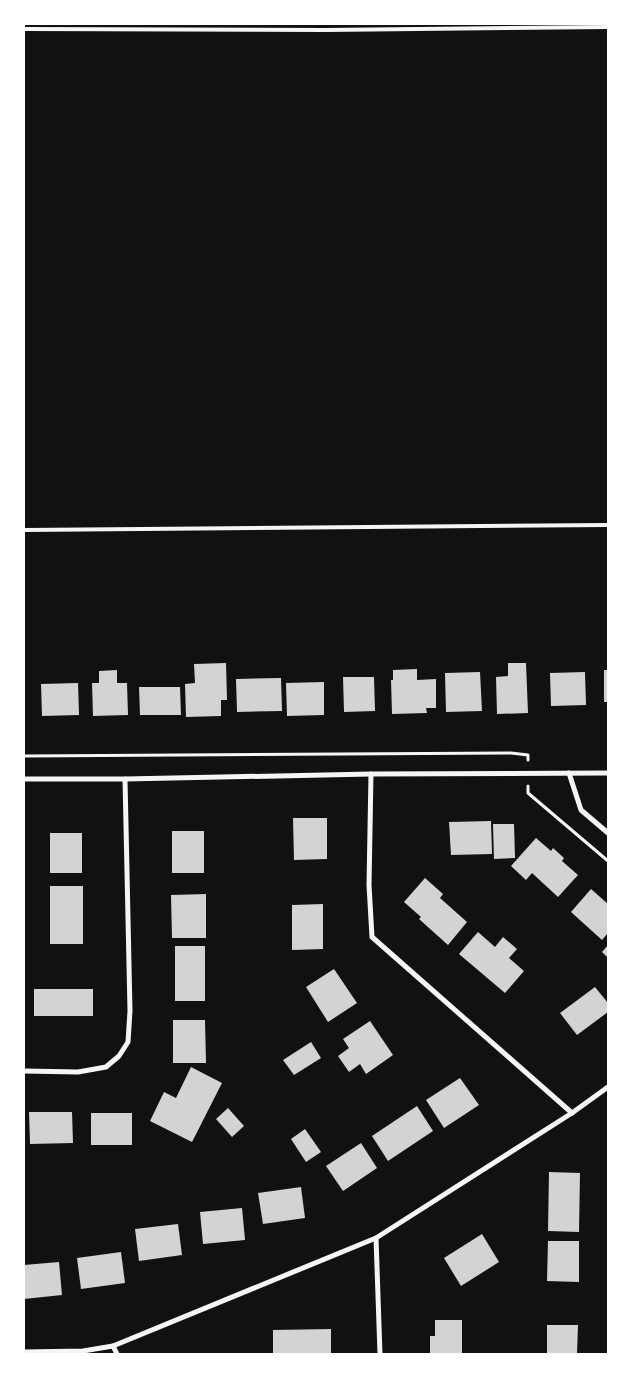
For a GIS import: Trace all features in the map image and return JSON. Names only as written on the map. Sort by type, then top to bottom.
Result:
[{"type":"street","points":[[569,773],[581,810],[608,833]]},
{"type":"street","points":[[24,779],[608,773]]},
{"type":"street","points":[[371,774],[369,885],[372,937],[572,1113]]},
{"type":"street","points":[[24,1071],[78,1072],[106,1067],[119,1056],[128,1042],[130,1002],[125,779]]},
{"type":"street","points":[[24,1352],[83,1351],[113,1346],[376,1238],[608,1088]]},
{"type":"street","points":[[376,1238],[380,1354]]},
{"type":"street","points":[[113,1346],[117,1354]]},
{"type":"lane","points":[[24,29],[325,30],[608,27]]},
{"type":"lane","points":[[24,530],[608,525]]},
{"type":"path","points":[[24,756],[512,752],[528,755]]},
{"type":"path","points":[[528,793],[608,861]]},
{"type":"building","points":[[226,663],[227,700],[221,700],[221,716],[186,717],[185,684],[195,683],[194,664]]},
{"type":"building","points":[[508,663],[526,663],[528,713],[497,714],[496,677],[508,676]]},
{"type":"building","points":[[417,669],[417,680],[436,679],[436,708],[426,708],[427,713],[392,714],[391,680],[393,680],[393,670]]},
{"type":"building","points":[[117,670],[117,683],[127,683],[128,715],[93,716],[92,683],[99,683],[99,671]]},
{"type":"building","points":[[604,670],[608,670],[608,702],[604,702]]},
{"type":"building","points":[[480,672],[482,711],[446,712],[445,673]]},
{"type":"building","points":[[585,672],[586,705],[551,706],[550,673]]},
{"type":"building","points":[[343,677],[374,677],[375,711],[344,712]]},
{"type":"building","points":[[281,678],[282,711],[237,712],[236,679]]},
{"type":"building","points":[[324,682],[324,715],[287,716],[286,683]]},
{"type":"building","points":[[78,683],[79,715],[42,716],[41,684]]},
{"type":"building","points":[[139,687],[180,687],[181,715],[140,715]]},
{"type":"building","points":[[293,818],[327,818],[327,859],[294,860]]},
{"type":"building","points":[[491,821],[492,854],[451,855],[449,822]]},
{"type":"building","points":[[493,824],[514,824],[515,858],[494,859]]},
{"type":"building","points":[[172,831],[204,831],[204,873],[172,873]]},
{"type":"building","points":[[50,833],[82,833],[82,873],[50,873]]},
{"type":"building","points":[[536,838],[551,851],[553,848],[564,858],[562,861],[578,875],[558,897],[532,873],[526,880],[511,866]]},
{"type":"building","points":[[425,878],[443,894],[440,898],[467,922],[448,945],[419,919],[421,917],[404,902]]},
{"type":"building","points":[[50,886],[83,886],[83,944],[50,944]]},
{"type":"building","points":[[591,889],[608,904],[608,933],[602,940],[571,912]]},
{"type":"building","points":[[206,894],[206,938],[172,938],[171,895]]},
{"type":"building","points":[[323,904],[323,949],[292,950],[292,905]]},
{"type":"building","points":[[478,932],[495,947],[503,937],[517,949],[509,958],[524,971],[505,993],[459,954]]},
{"type":"building","points":[[608,945],[608,958],[602,952]]},
{"type":"building","points":[[175,946],[205,946],[205,1001],[175,1001]]},
{"type":"building","points":[[334,969],[357,1003],[328,1022],[306,987]]},
{"type":"building","points":[[595,987],[608,1003],[608,1012],[577,1035],[560,1013]]},
{"type":"building","points":[[34,989],[93,989],[93,1016],[34,1016]]},
{"type":"building","points":[[173,1020],[205,1020],[206,1063],[173,1063]]},
{"type":"building","points":[[370,1021],[393,1055],[366,1074],[360,1064],[349,1072],[338,1056],[349,1048],[343,1039]]},
{"type":"building","points":[[311,1042],[321,1058],[294,1075],[283,1060]]},
{"type":"building","points":[[191,1067],[222,1083],[192,1142],[150,1121],[164,1092],[176,1098]]},
{"type":"building","points":[[460,1078],[479,1105],[444,1128],[426,1100]]},
{"type":"building","points":[[417,1106],[433,1131],[388,1161],[372,1136]]},
{"type":"building","points":[[228,1108],[244,1126],[232,1137],[216,1119]]},
{"type":"building","points":[[29,1112],[72,1112],[73,1143],[30,1144]]},
{"type":"building","points":[[91,1113],[132,1113],[132,1145],[91,1145]]},
{"type":"building","points":[[305,1129],[321,1152],[306,1162],[291,1139]]},
{"type":"building","points":[[361,1143],[377,1168],[343,1191],[326,1166]]},
{"type":"building","points":[[549,1172],[580,1173],[579,1232],[548,1231]]},
{"type":"building","points":[[301,1187],[305,1218],[263,1224],[258,1193]]},
{"type":"building","points":[[242,1208],[245,1240],[203,1244],[200,1212]]},
{"type":"building","points":[[178,1224],[182,1255],[139,1261],[135,1229]]},
{"type":"building","points":[[482,1234],[499,1262],[461,1286],[444,1258]]},
{"type":"building","points":[[548,1241],[579,1241],[579,1282],[547,1281]]},
{"type":"building","points":[[121,1252],[125,1283],[81,1289],[77,1258]]},
{"type":"building","points":[[59,1262],[62,1295],[24,1299],[24,1265]]},
{"type":"building","points":[[435,1320],[462,1320],[462,1354],[430,1354],[430,1336],[435,1336]]},
{"type":"building","points":[[547,1325],[578,1325],[577,1354],[547,1354]]},
{"type":"building","points":[[331,1329],[331,1354],[273,1354],[273,1330]]}]
